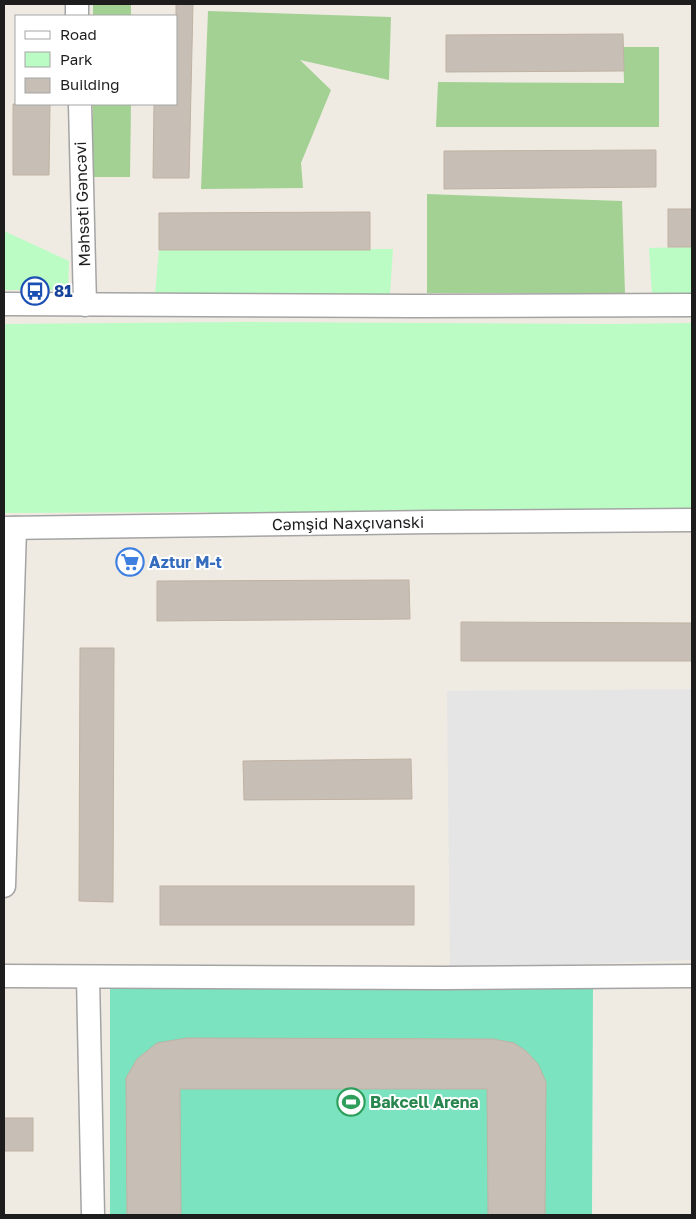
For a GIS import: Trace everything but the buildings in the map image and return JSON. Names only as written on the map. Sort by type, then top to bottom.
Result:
[{"type":"street","name":"Məhsəti Gəncəvi","points":[[80,105],[85,305]]},
{"type":"street","points":[[4,304],[692,306]]},
{"type":"street","name":"Cəmşid Naxçıvanski","points":[[10,528],[692,520]]},
{"type":"street","points":[[4,886],[10,528]]},
{"type":"street","points":[[4,976],[445,978],[692,976]]},
{"type":"street","points":[[88,977],[93,1215]]},
{"type":"green space","points":[[93,4],[131,4],[131,15],[93,15]]},
{"type":"green space","points":[[208,11],[391,17],[389,80],[300,60],[331,90],[301,163],[303,188],[201,189]]},
{"type":"green space","points":[[623,47],[659,47],[659,127],[436,127],[438,82],[624,83]]},
{"type":"green space","points":[[93,105],[131,105],[130,177],[92,177]]},
{"type":"green space","points":[[427,194],[622,201],[625,293],[427,293]]},
{"type":"green space","points":[[4,231],[69,261],[68,290],[4,290]]},
{"type":"green space","points":[[692,247],[692,293],[652,294],[649,248]]},
{"type":"green space","points":[[393,249],[390,294],[155,294],[159,250]]},
{"type":"green space","points":[[238,322],[692,323],[692,509],[241,525],[208,512],[4,513],[4,324]]},
{"type":"green space","name":"Bakcell Arena","points":[[593,985],[592,1215],[110,1215],[110,989]]},
{"type":"shaded area","points":[[692,689],[692,960],[450,969],[447,691]]},
{"type":"place","name":"81","points":[[35,291]]},
{"type":"place","name":"Aztur M-t","points":[[130,562]]},
{"type":"place","name":"Bakcell Arena","points":[[351,1102]]}]
